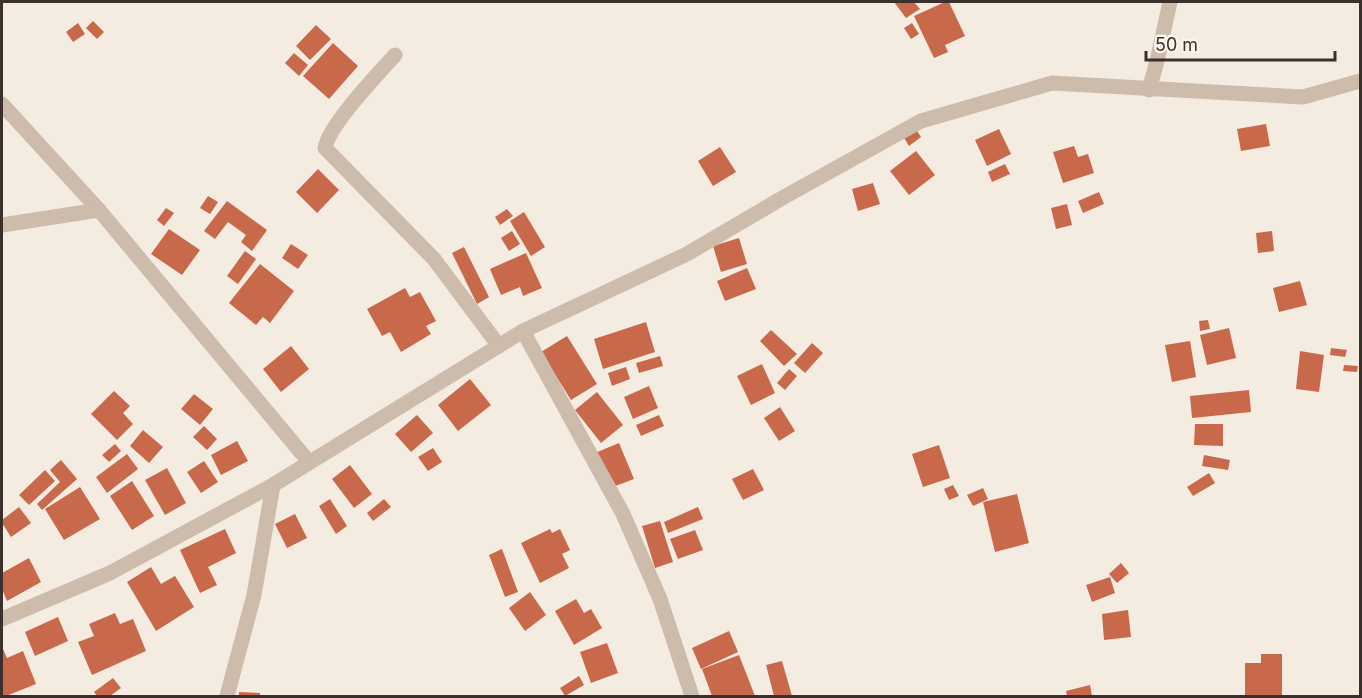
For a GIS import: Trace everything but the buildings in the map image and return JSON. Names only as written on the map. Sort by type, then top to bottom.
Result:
[{"type":"street","points":[[1149,90],[1170,2]]},
{"type":"street","points":[[395,55],[340,121],[327,139],[325,148],[434,259],[499,346]]},
{"type":"street","points":[[2,619],[110,573],[273,485],[523,331],[687,254],[921,121],[1052,83],[1303,97],[1360,81]]},
{"type":"street","points":[[2,104],[99,210],[309,462]]},
{"type":"street","points":[[2,225],[99,210]]},
{"type":"street","points":[[523,331],[623,514],[660,599],[692,696]]},
{"type":"street","points":[[227,696],[254,596],[273,485]]}]
